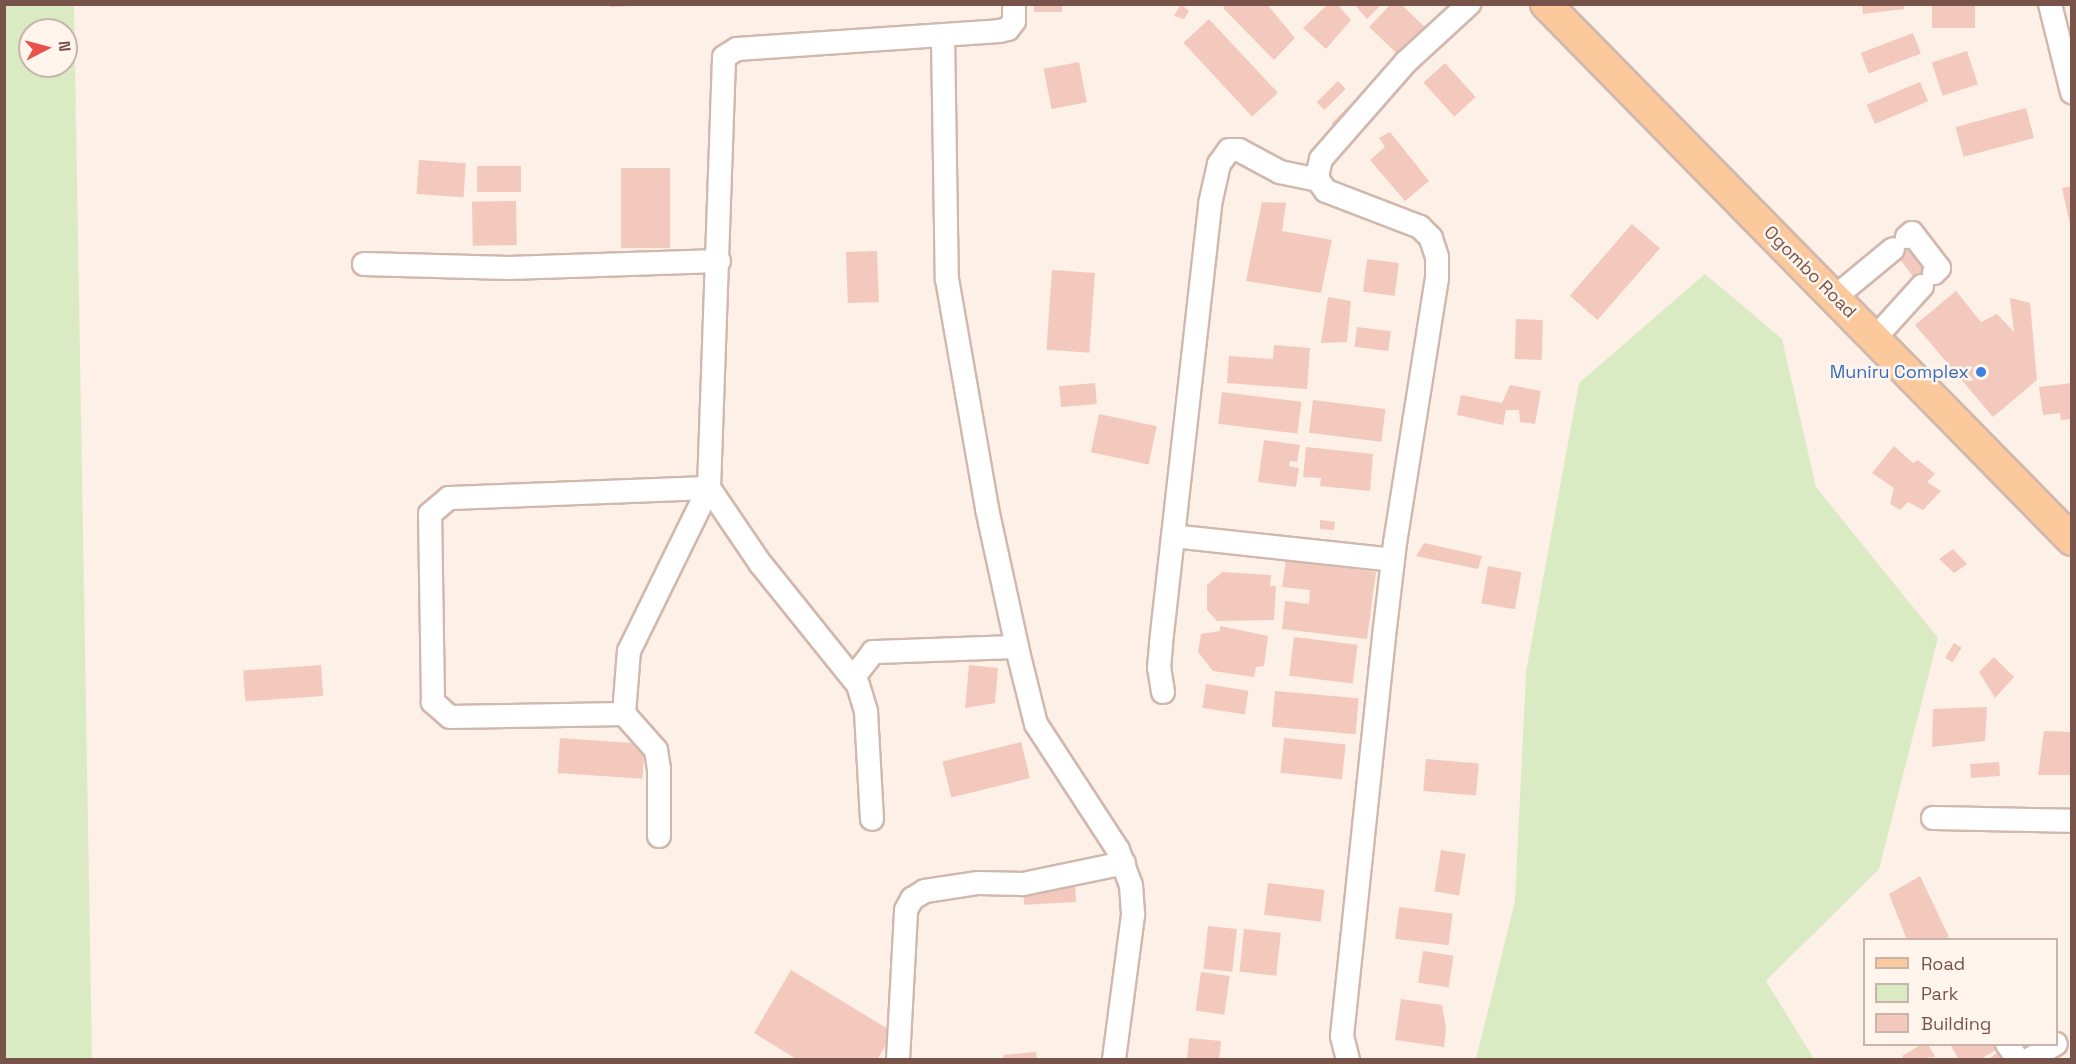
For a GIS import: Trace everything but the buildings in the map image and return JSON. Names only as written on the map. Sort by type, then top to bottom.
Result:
[{"type":"main road","name":"Ogombo Road","points":[[1546,4],[2072,540]]},
{"type":"street","points":[[659,836],[660,770],[656,750],[624,714],[628,651],[709,488],[719,261],[721,68],[729,51],[943,36],[1008,29],[1014,21],[1014,4]]},
{"type":"street","points":[[1318,180],[1321,159],[1406,62],[1469,4]]},
{"type":"street","points":[[2050,4],[2072,92]]},
{"type":"street","points":[[943,36],[944,241],[948,290],[1017,647],[1036,724],[1124,863],[1131,885],[1133,915],[1114,1059]]},
{"type":"street","points":[[1163,692],[1159,668],[1210,204],[1219,164],[1229,150],[1239,150],[1281,172],[1318,180],[1326,191],[1420,227],[1436,247],[1437,279],[1393,560],[1342,1036],[1348,1059]]},
{"type":"street","points":[[1835,297],[1912,233],[1939,267],[1875,338]]},
{"type":"street","points":[[364,264],[509,268],[719,261]]},
{"type":"street","points":[[709,488],[760,563],[853,678],[866,711],[872,819]]},
{"type":"street","points":[[624,714],[450,717],[439,711],[433,702],[430,514],[449,498],[709,488]]},
{"type":"street","points":[[1173,536],[1393,560]]},
{"type":"street","points":[[853,678],[873,652],[1017,647]]},
{"type":"street","points":[[1933,818],[2072,821]]},
{"type":"street","points":[[898,1059],[906,910],[912,898],[925,891],[978,882],[1023,884],[1124,863]]},
{"type":"street","points":[[2058,1043],[2072,1036]]},
{"type":"street","points":[[2008,1046],[2018,1059]]},
{"type":"street","points":[[2028,1059],[2052,1046]]},
{"type":"green space","points":[[5,4],[74,5],[74,18],[18,18],[18,78],[75,78],[92,1059],[5,1059]]},
{"type":"green space","points":[[1705,274],[1782,339],[1816,487],[1938,638],[1879,869],[1766,981],[1814,1059],[1476,1059],[1515,901],[1526,672],[1579,383]]},
{"type":"place","name":"Muniru Complex","points":[[1981,372]]}]
